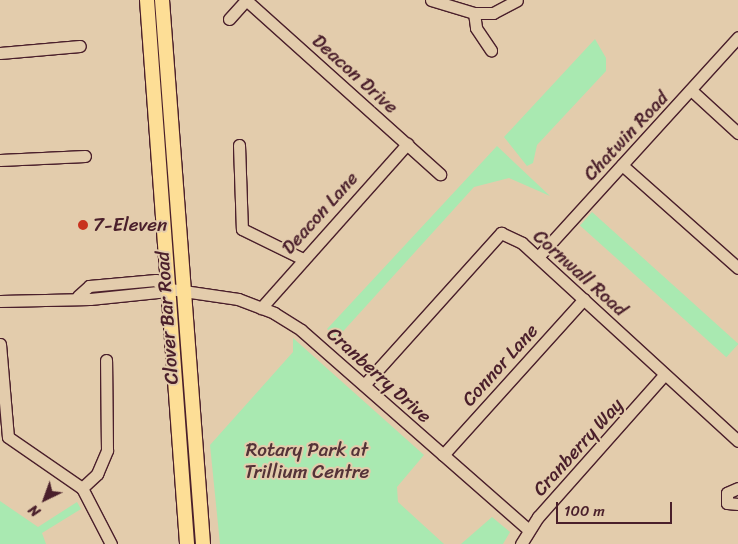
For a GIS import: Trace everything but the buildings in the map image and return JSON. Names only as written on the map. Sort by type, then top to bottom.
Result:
[{"type":"main road","name":"Clover Bar Road","points":[[147,0],[171,288],[187,544]]},
{"type":"main road","name":"Clover Bar Road","points":[[162,0],[171,288],[203,544]]},
{"type":"street","name":"Deacon Drive","points":[[230,19],[246,0],[440,174]]},
{"type":"street","points":[[431,0],[474,13],[493,13],[517,0]]},
{"type":"street","points":[[474,13],[476,28],[491,50]]},
{"type":"street","name":"Chatwin Road","points":[[538,257],[692,90],[738,37]]},
{"type":"street","points":[[0,54],[80,46]]},
{"type":"street","points":[[692,90],[738,133]]},
{"type":"street","name":"Deacon Lane","points":[[261,308],[301,258],[407,144]]},
{"type":"street","points":[[239,145],[242,228],[301,258]]},
{"type":"street","points":[[0,160],[85,156]]},
{"type":"street","points":[[622,164],[738,268]]},
{"type":"street","name":"Cornwall Road","points":[[364,385],[501,233],[538,257],[664,375],[738,441]]},
{"type":"street","name":"Cranberry Drive","points":[[0,301],[78,296],[89,286],[156,280],[171,288],[261,308],[301,330],[529,530]]},
{"type":"street","name":"Connor Lane","points":[[443,456],[584,299]]},
{"type":"street","points":[[0,344],[8,437],[82,488],[111,544]]},
{"type":"street","points":[[82,488],[97,474],[107,450],[106,360]]},
{"type":"street","name":"Cranberry Way","points":[[521,544],[529,530],[664,375]]},
{"type":"street","points":[[738,488],[727,493],[727,503],[738,504]]},
{"type":"green space","points":[[595,39],[606,58],[606,71],[537,145],[533,163],[527,166],[504,137]]},
{"type":"green space","points":[[497,146],[550,196],[509,178],[474,187],[337,338],[327,329]]},
{"type":"green space","points":[[592,212],[738,343],[726,357],[580,225]]},
{"type":"green space","name":"Rotary Park at Trillium Centre","points":[[293,338],[424,455],[397,487],[398,502],[444,544],[220,544],[210,445],[293,352]]},
{"type":"green space","points":[[0,501],[38,527],[77,502],[81,509],[42,533],[46,544],[0,544]]},
{"type":"green space","points":[[492,517],[510,532],[503,544],[461,544]]},
{"type":"place","name":"7-Eleven","points":[[83,225]]}]
